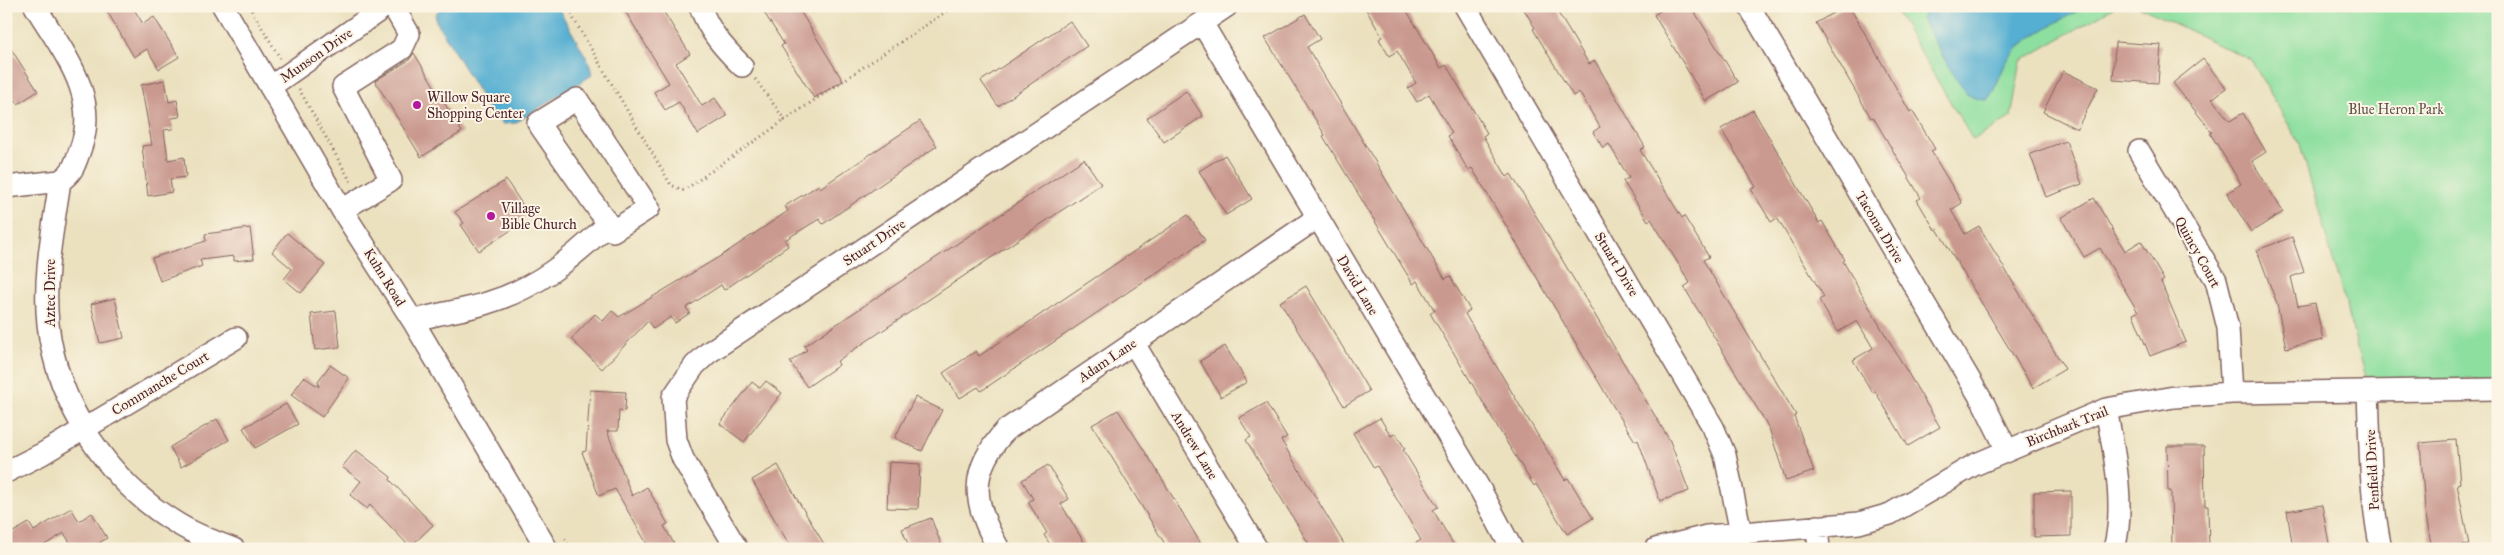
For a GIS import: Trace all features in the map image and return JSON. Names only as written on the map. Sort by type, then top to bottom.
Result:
[{"type":"street","points":[[6,187],[60,181],[72,173],[86,134],[86,105],[78,77],[35,6]]},
{"type":"street","name":"Kuhn Road","points":[[223,6],[342,210],[413,321],[547,549]]},
{"type":"street","name":"Munson Drive","points":[[270,87],[386,6]]},
{"type":"street","points":[[342,210],[392,180],[343,86],[402,49],[407,41],[410,34],[393,6]]},
{"type":"street","points":[[700,6],[705,21],[716,40],[742,66]]},
{"type":"street","name":"Stuart Drive","points":[[737,549],[683,459],[676,440],[672,397],[695,365],[708,353],[1227,6]]},
{"type":"street","name":"Stuart Drive","points":[[1465,6],[1713,427],[1726,455],[1741,533]]},
{"type":"street","name":"Tacoma Drive","points":[[1749,6],[1979,395],[2007,450]]},
{"type":"street","name":"David Lane","points":[[1202,22],[1481,491],[1512,549]]},
{"type":"street","points":[[577,99],[649,208],[613,231],[607,225],[538,123],[577,99]]},
{"type":"street","name":"Quincy Court","points":[[2139,151],[2216,280],[2228,328],[2232,393]]},
{"type":"street","name":"Aztec Drive","points":[[60,181],[48,264],[48,325],[57,370],[69,400],[84,428],[122,480],[141,498],[178,524],[206,539],[234,549]]},
{"type":"street","name":"Adam Lane","points":[[998,549],[987,528],[978,501],[977,486],[981,468],[994,443],[1021,419],[1317,218]]},
{"type":"street","points":[[413,321],[486,304],[515,294],[541,280],[562,265],[607,225]]},
{"type":"street","name":"Commanche Court","points":[[6,472],[42,454],[236,338]]},
{"type":"street","name":"Andrew Lane","points":[[1133,342],[1257,549]]},
{"type":"street","name":"Birchbark Trail","points":[[1656,549],[1707,536],[1859,523],[1890,514],[1974,465],[2106,409],[2174,397],[2232,393],[2498,389]]},
{"type":"street","name":"Penfield Drive","points":[[2368,391],[2371,482],[2375,520],[2381,549]]},
{"type":"street","points":[[2106,409],[2117,479],[2118,536],[2114,549]]},
{"type":"street","points":[[1817,526],[1819,549]]},
{"type":"path","points":[[249,6],[280,58]]},
{"type":"path","points":[[566,6],[671,185],[683,190],[954,6]]},
{"type":"path","points":[[742,66],[762,87],[785,120]]},
{"type":"green space","points":[[1893,6],[2116,6],[2021,61],[2011,117],[1973,140]]},
{"type":"green space","name":"Blue Heron Park","points":[[2138,6],[2498,6],[2498,379],[2367,380],[2300,144],[2251,60]]},
{"type":"water","points":[[444,6],[557,6],[589,62],[592,75],[515,123],[503,124],[492,115],[436,21],[436,14]]},
{"type":"water","points":[[1928,6],[2086,6],[2040,32],[2016,50],[2007,61],[1995,88],[1987,100],[1969,95],[1951,71],[1922,19]]},
{"type":"building","points":[[104,6],[132,6],[143,24],[154,17],[179,57],[159,69],[147,49],[134,57]]},
{"type":"building","points":[[622,6],[660,6],[690,54],[676,63],[702,106],[715,98],[727,116],[698,134],[679,102],[665,110],[654,92],[669,83]]},
{"type":"building","points":[[760,6],[797,6],[843,81],[814,98],[781,46],[784,44]]},
{"type":"building","points":[[1364,6],[1404,6],[1441,68],[1446,65],[1487,133],[1483,136],[1507,177],[1511,174],[1670,441],[1689,491],[1660,501],[1638,440],[1635,441],[1610,401],[1472,168],[1468,170],[1448,136],[1452,133],[1429,94],[1417,102],[1408,88],[1416,83],[1397,51],[1389,56],[1379,39],[1382,37]]},
{"type":"building","points":[[1522,6],[1554,6],[1589,64],[1595,61],[1645,147],[1640,150],[1682,218],[1684,216],[1709,257],[1703,260],[1796,415],[1794,416],[1814,471],[1786,481],[1769,428],[1684,287],[1690,283],[1651,219],[1648,221],[1623,181],[1629,178],[1609,144],[1603,148],[1593,132],[1600,127],[1579,92],[1573,96],[1533,29],[1535,28]]},
{"type":"building","points":[[1668,6],[1691,6],[1738,82],[1706,101],[1654,15]]},
{"type":"building","points":[[1845,6],[1849,6],[1910,112],[1912,110],[1935,149],[1931,151],[1962,203],[1951,210],[1965,234],[1979,226],[2065,369],[2033,388],[1937,229],[1935,230],[1917,200],[1921,198],[1873,117],[1871,118],[1816,23]]},
{"type":"building","points":[[1305,14],[1320,39],[1307,47],[1445,279],[1450,276],[1470,310],[1465,314],[1565,480],[1568,478],[1593,518],[1567,534],[1536,484],[1534,486],[1509,446],[1430,313],[1435,311],[1417,281],[1413,284],[1265,38]]},
{"type":"building","points":[[1070,21],[1087,46],[998,106],[981,81]]},
{"type":"building","points":[[6,41],[38,91],[18,104],[6,85]]},
{"type":"building","points":[[2115,42],[2161,45],[2158,83],[2113,80]]},
{"type":"building","points":[[414,53],[462,132],[421,157],[375,81],[409,60]]},
{"type":"building","points":[[2203,59],[2226,88],[2212,99],[2230,121],[2243,113],[2266,152],[2252,161],[2283,212],[2251,232],[2227,193],[2241,184],[2210,133],[2212,132],[2173,83]]},
{"type":"building","points":[[2063,71],[2098,88],[2077,129],[2043,112]]},
{"type":"building","points":[[165,80],[169,102],[177,100],[180,117],[171,118],[173,129],[164,130],[168,160],[184,157],[186,177],[170,179],[172,192],[148,196],[142,146],[152,145],[141,85]]},
{"type":"building","points":[[1186,91],[1203,116],[1164,142],[1147,118]]},
{"type":"building","points":[[1753,110],[1819,223],[1822,221],[1876,319],[1940,427],[1908,446],[1875,391],[1872,392],[1853,360],[1873,348],[1857,321],[1838,332],[1819,300],[1824,297],[1777,218],[1771,222],[1751,189],[1756,187],[1721,129]]},
{"type":"building","points":[[920,121],[937,146],[823,224],[819,219],[785,240],[788,246],[724,290],[721,285],[686,308],[690,313],[675,323],[671,317],[653,329],[648,321],[602,369],[571,339],[595,314],[603,321],[612,311],[619,317],[724,254],[788,211],[785,206],[819,185],[820,188]]},
{"type":"building","points":[[2066,141],[2082,184],[2046,197],[2030,154]]},
{"type":"building","points":[[1225,155],[1252,199],[1226,215],[1199,171]]},
{"type":"building","points":[[1084,159],[1101,184],[837,361],[839,365],[807,387],[790,362],[807,350],[804,346]]},
{"type":"building","name":"Village Bible Church","points":[[506,180],[528,213],[520,219],[522,223],[479,251],[461,225],[464,223],[455,212]]},
{"type":"building","points":[[2094,198],[2125,251],[2141,241],[2164,280],[2161,282],[2186,342],[2150,356],[2133,314],[2138,312],[2100,248],[2084,257],[2061,218]]},
{"type":"building","points":[[1188,215],[1205,240],[981,391],[978,387],[960,398],[943,373],[976,351],[979,356]]},
{"type":"building","points":[[250,228],[254,259],[234,261],[234,256],[200,260],[202,266],[160,281],[152,258],[206,241],[205,234]]},
{"type":"building","points":[[287,233],[325,265],[301,293],[284,279],[292,269],[272,252]]},
{"type":"building","points":[[2292,237],[2304,272],[2291,277],[2298,306],[2315,303],[2323,340],[2286,348],[2277,304],[2257,250]]},
{"type":"building","points":[[1306,286],[1369,391],[1344,406],[1280,302]]},
{"type":"building","points":[[115,298],[124,338],[100,343],[91,304]]},
{"type":"building","points":[[336,311],[340,347],[315,350],[311,314]]},
{"type":"building","points":[[1225,346],[1247,382],[1221,397],[1200,361]]},
{"type":"building","points":[[330,365],[349,378],[322,417],[291,395],[304,377],[319,387],[318,381]]},
{"type":"building","points":[[766,381],[782,393],[744,442],[720,424],[752,382],[760,388]]},
{"type":"building","points":[[590,390],[626,392],[625,411],[619,410],[618,431],[607,431],[632,496],[647,487],[668,524],[664,526],[677,549],[650,549],[615,489],[599,496],[582,452],[586,451]]},
{"type":"building","points":[[915,397],[942,410],[922,451],[895,438]]},
{"type":"building","points":[[1266,403],[1287,437],[1281,440],[1347,549],[1312,549],[1246,440],[1251,437],[1239,418]]},
{"type":"building","points":[[286,404],[298,424],[255,448],[243,428]]},
{"type":"building","points":[[1118,410],[1204,549],[1168,549],[1092,425]]},
{"type":"building","points":[[1380,418],[1391,436],[1396,433],[1405,449],[1403,450],[1438,507],[1433,510],[1456,549],[1406,549],[1421,540],[1377,466],[1374,468],[1353,433]]},
{"type":"building","points":[[217,419],[229,440],[181,467],[170,447]]},
{"type":"building","points":[[2456,440],[2460,483],[2457,484],[2469,545],[2432,549],[2425,510],[2420,443]]},
{"type":"building","points":[[2167,446],[2204,446],[2205,506],[2208,506],[2209,549],[2172,549],[2171,491],[2168,491]]},
{"type":"building","points":[[356,450],[391,477],[390,480],[433,525],[410,547],[370,505],[367,509],[350,495],[361,481],[342,467]]},
{"type":"building","points":[[889,462],[920,464],[918,509],[887,508]]},
{"type":"building","points":[[778,465],[827,549],[792,549],[780,529],[752,480]]},
{"type":"building","points":[[1048,465],[1069,499],[1061,504],[1088,549],[1053,549],[1044,535],[1047,533],[1028,502],[1033,499],[1022,480]]},
{"type":"building","points":[[2071,491],[2071,536],[2034,537],[2034,492]]},
{"type":"building","points":[[2322,505],[2330,549],[2293,549],[2287,511]]},
{"type":"building","points":[[71,508],[79,521],[92,513],[107,538],[90,549],[74,549],[64,533],[38,549],[6,549],[6,536],[29,523],[34,531]]},
{"type":"building","points":[[931,518],[943,549],[910,549],[902,529]]},
{"type":"place","name":"Willow Square Shopping Center","points":[[417,105]]},
{"type":"place","name":"Village Bible Church","points":[[491,216]]}]
